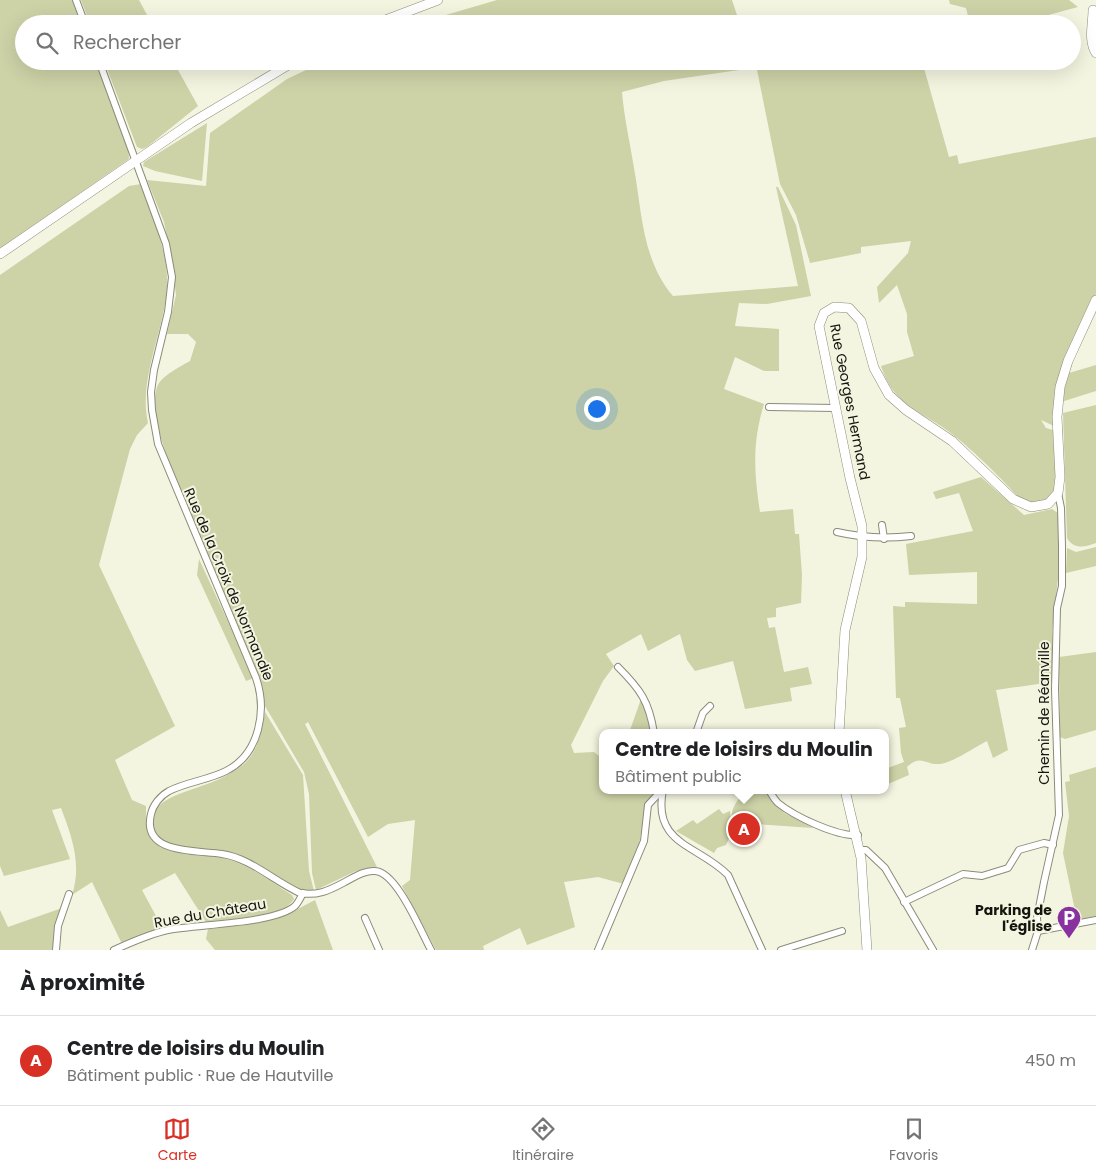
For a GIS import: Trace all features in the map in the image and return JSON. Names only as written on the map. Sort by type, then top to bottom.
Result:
[{"type":"street","points":[[76,0],[82,15]]},
{"type":"street","points":[[399,15],[438,0]]},
{"type":"street","points":[[1090,0],[1094,12],[1091,36],[1092,47],[1096,53]]},
{"type":"street","points":[[102,70],[137,160]]},
{"type":"street","points":[[0,254],[191,123],[280,70]]},
{"type":"street","name":"Rue de la Croix de Normandie","points":[[137,160],[166,244],[172,277],[168,312],[154,370],[151,392],[154,426],[158,444],[256,678],[262,706],[257,733],[245,756],[228,770],[168,791],[152,809],[149,820],[152,833],[160,843],[175,849],[232,855],[290,888],[304,893]]},
{"type":"street","points":[[1058,493],[1060,477],[1056,417],[1060,386],[1068,361],[1096,300]]},
{"type":"street","name":"Rue Georges Hermand","points":[[839,729],[845,630],[862,557],[862,526],[835,408],[819,326],[824,313],[834,307],[848,308],[861,321],[874,368],[889,396],[906,410],[952,441],[1013,500],[1030,507],[1048,504],[1058,493]]},
{"type":"street","points":[[769,407],[835,408]]},
{"type":"street","name":"Chemin de Réanville","points":[[1032,950],[1038,931],[1037,918],[1059,815],[1055,689],[1057,608],[1062,586],[1062,546],[1061,508],[1058,493]]},
{"type":"street","points":[[882,525],[884,539]]},
{"type":"street","points":[[837,532],[862,538],[884,539],[911,536]]},
{"type":"street","points":[[618,667],[640,689],[648,703],[653,729]]},
{"type":"street","points":[[697,729],[703,714],[710,706]]},
{"type":"street","points":[[598,950],[644,841],[648,805],[658,794]]},
{"type":"street","points":[[662,794],[663,818],[669,833],[676,840],[719,866],[728,875],[762,950]]},
{"type":"street","points":[[772,794],[776,801],[796,814],[839,833],[858,836]]},
{"type":"street","points":[[846,794],[860,850],[867,950]]},
{"type":"street","points":[[904,902],[963,874],[982,876],[1008,868],[1019,850],[1044,843],[1053,845]]},
{"type":"street","points":[[860,850],[866,850],[885,868],[934,950]]},
{"type":"street","points":[[304,893],[325,892],[362,873],[374,871],[385,874],[399,890],[431,950]]},
{"type":"street","name":"Rue du Château","points":[[114,950],[134,940],[166,930],[253,920],[278,913],[295,906],[304,893]]},
{"type":"street","points":[[56,950],[58,926],[69,894]]},
{"type":"street","points":[[364,918],[379,950]]},
{"type":"street","points":[[1038,931],[1096,920]]},
{"type":"street","points":[[781,950],[842,931]]},
{"type":"green space","points":[[0,0],[72,0],[78,15],[15,15],[15,70],[98,70],[128,146],[129,159],[0,249]]},
{"type":"green space","points":[[81,0],[139,0],[147,15],[87,15]]},
{"type":"green space","points":[[497,0],[732,0],[737,15],[446,15]]},
{"type":"green space","points":[[949,0],[1069,0],[1078,7],[1048,15],[968,15],[966,8],[950,4]]},
{"type":"green space","points":[[107,70],[178,70],[198,106],[147,147],[142,149],[137,147]]},
{"type":"green space","points":[[306,70],[739,70],[664,81],[622,92],[649,251],[663,282],[673,296],[798,286],[776,187],[778,187],[796,225],[811,296],[767,304],[739,303],[735,326],[779,329],[779,371],[764,371],[735,357],[724,389],[764,404],[757,432],[755,458],[760,512],[793,509],[795,534],[799,534],[802,575],[801,603],[776,608],[776,617],[767,618],[769,628],[775,627],[784,672],[808,667],[812,684],[790,688],[792,701],[745,709],[733,661],[695,671],[687,660],[680,634],[648,651],[641,634],[606,654],[614,666],[603,681],[571,745],[574,753],[594,752],[599,756],[599,794],[655,794],[645,808],[639,845],[624,884],[598,877],[564,882],[575,927],[527,945],[520,928],[483,946],[484,950],[436,950],[402,886],[410,880],[415,820],[388,824],[368,837],[308,722],[305,724],[377,867],[356,871],[316,890],[312,873],[309,794],[304,772],[265,706],[260,683],[164,449],[156,413],[156,391],[161,380],[190,361],[196,342],[188,334],[167,334],[176,295],[171,256],[164,222],[147,180],[206,186],[210,133],[287,79]]},
{"type":"green space","points":[[757,70],[925,70],[949,157],[957,155],[959,164],[1096,137],[1096,294],[1063,367],[1055,393],[1054,426],[1041,420],[1046,428],[1053,430],[1056,485],[1054,491],[1046,499],[1031,502],[1020,499],[985,463],[957,438],[900,398],[886,379],[881,366],[914,356],[907,332],[907,314],[897,285],[879,303],[877,287],[908,253],[911,241],[861,247],[861,253],[810,263],[796,215],[780,184]]},
{"type":"green space","points":[[207,123],[202,181],[155,171],[143,166],[144,162]]},
{"type":"green space","points":[[141,184],[163,248],[167,288],[146,390],[148,423],[137,435],[130,449],[99,565],[175,726],[115,760],[132,800],[146,806],[148,826],[154,839],[163,847],[176,852],[236,862],[265,877],[292,895],[294,899],[279,910],[267,914],[206,922],[175,873],[142,890],[163,929],[122,944],[92,882],[72,895],[75,884],[76,861],[69,829],[61,808],[52,810],[70,859],[4,876],[0,866],[0,275],[129,186]]},
{"type":"green space","points":[[1096,365],[1096,391],[1061,402],[1069,373]]},
{"type":"green space","points":[[1096,405],[1096,543],[1088,546],[1076,546],[1067,538],[1063,413]]},
{"type":"green space","points":[[981,477],[1024,515],[1052,509],[1058,513],[1060,562],[1052,630],[1052,682],[996,690],[1008,750],[993,758],[987,741],[945,763],[935,764],[916,761],[907,767],[909,775],[889,784],[889,768],[904,762],[901,753],[899,728],[906,727],[900,698],[896,698],[893,606],[905,607],[905,602],[977,604],[977,572],[909,575],[906,544],[973,531],[959,493],[936,499],[933,492]]},
{"type":"green space","points":[[1096,547],[1096,566],[1066,573],[1067,548],[1076,552]]},
{"type":"green space","points":[[199,559],[254,678],[246,681],[197,575]]},
{"type":"green space","points":[[1096,652],[1096,730],[1065,739],[1060,737],[1059,657]]},
{"type":"green space","points":[[641,699],[651,729],[630,729]]},
{"type":"green space","points":[[265,712],[303,775],[309,871],[314,891],[299,889],[234,853],[165,844],[155,830],[152,819],[156,810],[163,802],[223,777],[249,759],[259,740]]},
{"type":"green space","points":[[1096,767],[1096,916],[1077,920],[1063,853],[1069,816],[1065,782],[1070,781],[1069,775]]},
{"type":"green space","points":[[743,794],[768,794],[784,813],[813,828],[755,824],[754,829],[758,838],[750,842],[745,833],[734,828],[732,812]]},
{"type":"green space","points":[[719,809],[723,814],[730,811],[732,832],[726,845],[717,848],[714,853],[676,831],[693,820],[697,824]]},
{"type":"green space","points":[[315,900],[333,950],[215,950],[206,939],[208,929],[263,922],[290,913]]},
{"type":"green space","points":[[62,908],[53,950],[0,950],[0,910],[8,927]]},
{"type":"place","name":"Centre de loisirs du Moulin","points":[[744,829]]},
{"type":"place","name":"Parking de l'église","points":[[1069,939]]}]
